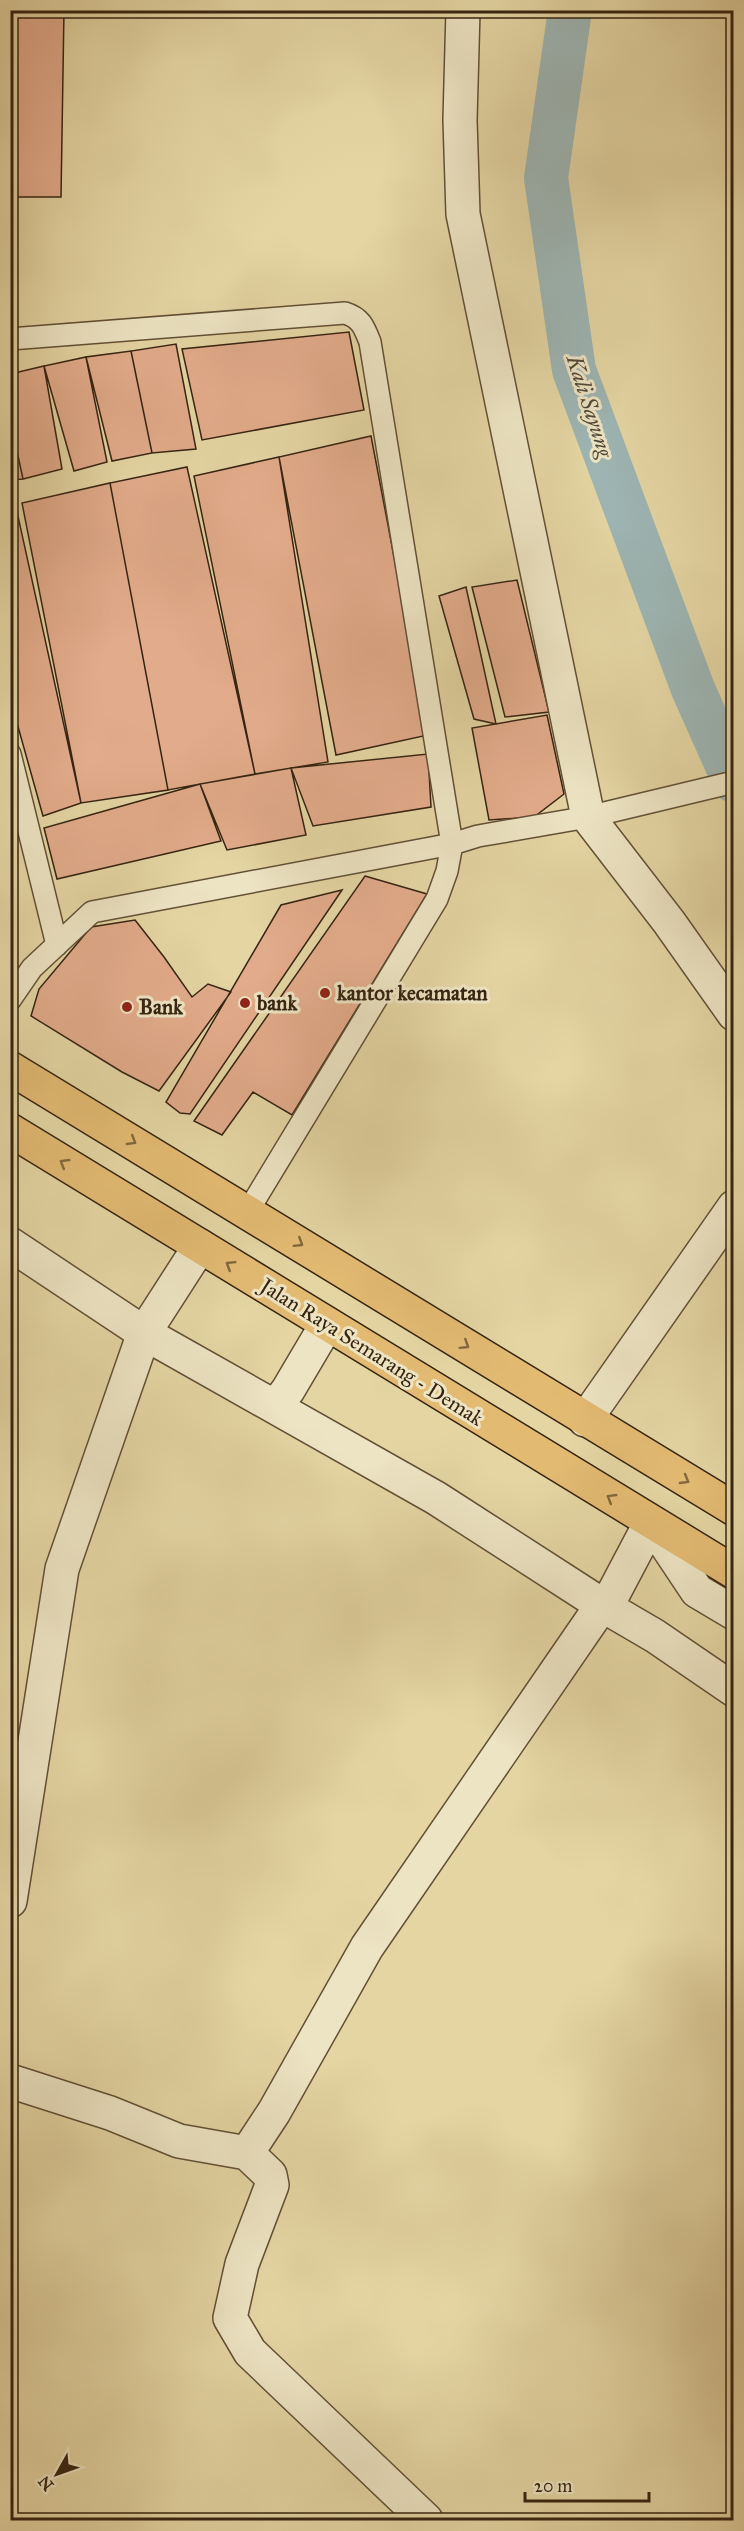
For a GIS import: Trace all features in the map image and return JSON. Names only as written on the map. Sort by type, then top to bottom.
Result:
[{"type":"highway","points":[[10,1068],[734,1509]]},
{"type":"highway","name":"Jalan Raya Semarang - Demak","points":[[10,1130],[194,1256],[321,1334],[647,1531],[734,1572]]},
{"type":"street","points":[[463,10],[460,120],[463,214],[588,817],[669,922],[734,1014]]},
{"type":"street","points":[[585,1420],[734,1207]]},
{"type":"street","points":[[10,1244],[282,1398],[436,1497],[607,1601],[734,1690]]},
{"type":"street","points":[[10,1902],[62,1569],[150,1323],[194,1256]]},
{"type":"street","points":[[282,1398],[321,1334]]},
{"type":"street","points":[[247,2153],[274,2112],[367,1947],[607,1601],[647,1531],[697,1591],[734,1613]]},
{"type":"street","points":[[10,2081],[110,2113],[179,2141],[247,2153],[270,2175],[272,2185],[242,2264],[230,2318],[250,2352],[426,2520]]},
{"type":"lane","points":[[10,339],[345,313],[355,316],[363,324],[370,342],[452,844],[447,871],[437,899],[248,1211]]},
{"type":"lane","points":[[10,754],[57,945]]},
{"type":"lane","points":[[10,1000],[32,968],[92,912],[452,844],[478,836],[588,817],[734,782]]},
{"type":"building","points":[[10,10],[64,10],[61,197],[10,197]]},
{"type":"building","points":[[349,332],[364,410],[202,440],[182,349]]},
{"type":"building","points":[[176,344],[196,449],[152,453],[131,351]]},
{"type":"building","points":[[131,351],[152,453],[112,461],[86,357]]},
{"type":"building","points":[[86,357],[107,462],[74,471],[44,366]]},
{"type":"building","points":[[44,366],[62,469],[23,479],[10,419],[10,374]]},
{"type":"building","points":[[10,419],[23,479],[10,480]]},
{"type":"building","points":[[371,436],[428,735],[336,755],[279,457]]},
{"type":"building","points":[[279,457],[328,762],[255,774],[194,476]]},
{"type":"building","points":[[187,467],[255,774],[168,790],[110,483]]},
{"type":"building","points":[[110,483],[168,790],[81,803],[22,503]]},
{"type":"building","points":[[14,498],[81,803],[43,816],[10,698],[10,499]]},
{"type":"building","points":[[517,580],[549,712],[505,717],[472,587]]},
{"type":"building","points":[[466,587],[496,724],[474,719],[439,596]]},
{"type":"building","points":[[547,715],[564,794],[534,817],[489,820],[472,728]]},
{"type":"building","points":[[428,754],[431,807],[313,826],[291,768]]},
{"type":"building","points":[[291,768],[306,835],[227,850],[200,784]]},
{"type":"building","points":[[200,784],[221,841],[57,879],[44,828]]},
{"type":"building","name":"kantor kecamatan","points":[[365,876],[427,894],[292,1115],[253,1092],[222,1135],[194,1121]]},
{"type":"building","name":"bank","points":[[342,890],[190,1114],[180,1113],[166,1102],[281,905]]},
{"type":"building","name":"Bank","points":[[135,920],[192,997],[208,984],[231,992],[159,1091],[122,1072],[31,1016],[39,989],[91,927]]},
{"type":"waterway","name":"Kali Sayung","points":[[570,10],[546,178],[574,370],[693,689],[734,781]]},
{"type":"place","name":"kantor kecamatan","points":[[325,993]]},
{"type":"place","name":"bank","points":[[245,1003]]},
{"type":"place","name":"Bank","points":[[127,1007]]}]
